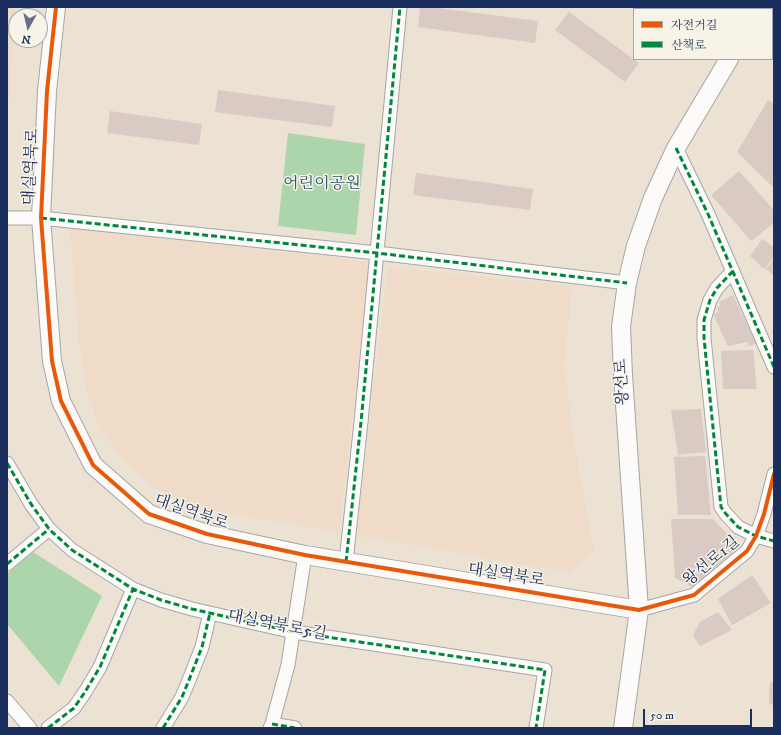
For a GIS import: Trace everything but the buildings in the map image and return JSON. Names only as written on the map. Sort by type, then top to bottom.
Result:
[{"type":"street","name":"대실역북로","points":[[56,7],[47,91],[41,218],[54,368],[61,401],[94,465],[149,514],[207,534],[305,555],[639,610]]},
{"type":"street","points":[[346,562],[400,7]]},
{"type":"street","name":"왕선로","points":[[623,728],[639,610],[621,327],[627,283],[636,246],[653,198],[676,148],[727,60]]},
{"type":"street","points":[[676,148],[708,214],[774,367]]},
{"type":"street","points":[[7,218],[41,218],[377,253],[627,283]]},
{"type":"street","points":[[733,271],[717,288],[710,300],[704,320],[704,338],[721,507],[738,527],[756,536],[774,541]]},
{"type":"street","name":"대실역북로5길","points":[[7,463],[30,504],[49,529],[72,550],[133,589],[161,600],[192,609],[294,632],[545,670],[536,728]]},
{"type":"street","name":"왕선로1길","points":[[639,610],[694,595],[747,551],[756,536],[764,514],[774,474]]},
{"type":"street","points":[[7,564],[49,529]]},
{"type":"street","points":[[295,728],[271,726],[288,665],[305,555]]},
{"type":"street","points":[[48,728],[74,708],[85,692],[100,667],[133,589]]},
{"type":"street","points":[[163,728],[182,697],[189,680],[202,647],[210,613]]},
{"type":"street","points":[[7,701],[30,728]]},
{"type":"shaded area","points":[[7,7],[15,7],[8,8],[8,48],[12,48],[7,122]]},
{"type":"shaded area","points":[[70,228],[370,262],[339,532],[200,509],[168,495],[153,486],[128,464],[100,430],[86,388],[79,342]]},
{"type":"shaded area","points":[[388,267],[572,286],[564,365],[574,443],[594,549],[571,573],[356,535]]},
{"type":"green space","name":"어린이공원","points":[[288,133],[365,144],[356,235],[278,226]]},
{"type":"green space","points":[[33,552],[102,596],[59,686],[7,624],[7,574]]},
{"type":"marked path","points":[[346,562],[361,422],[400,7]]},
{"type":"marked path","points":[[676,148],[708,214],[774,367]]},
{"type":"marked path","points":[[41,218],[377,253],[627,283]]},
{"type":"marked path","points":[[733,271],[717,288],[710,300],[704,320],[704,338],[721,507],[738,527],[756,536],[774,541]]},
{"type":"marked path","points":[[7,463],[31,504],[49,529],[72,550],[133,589],[161,600],[192,609],[294,632],[545,670],[536,728]]},
{"type":"marked path","points":[[7,564],[49,529]]},
{"type":"marked path","points":[[48,728],[74,708],[85,692],[100,667],[133,589]]},
{"type":"marked path","points":[[163,728],[182,697],[189,680],[202,647],[210,613]]},
{"type":"marked path","points":[[272,724],[295,728]]},
{"type":"cycle path","points":[[56,7],[47,91],[41,218],[52,361],[61,401],[93,465],[149,514],[207,534],[305,555],[639,610],[694,595],[747,551],[756,536],[764,514],[774,474]]}]
